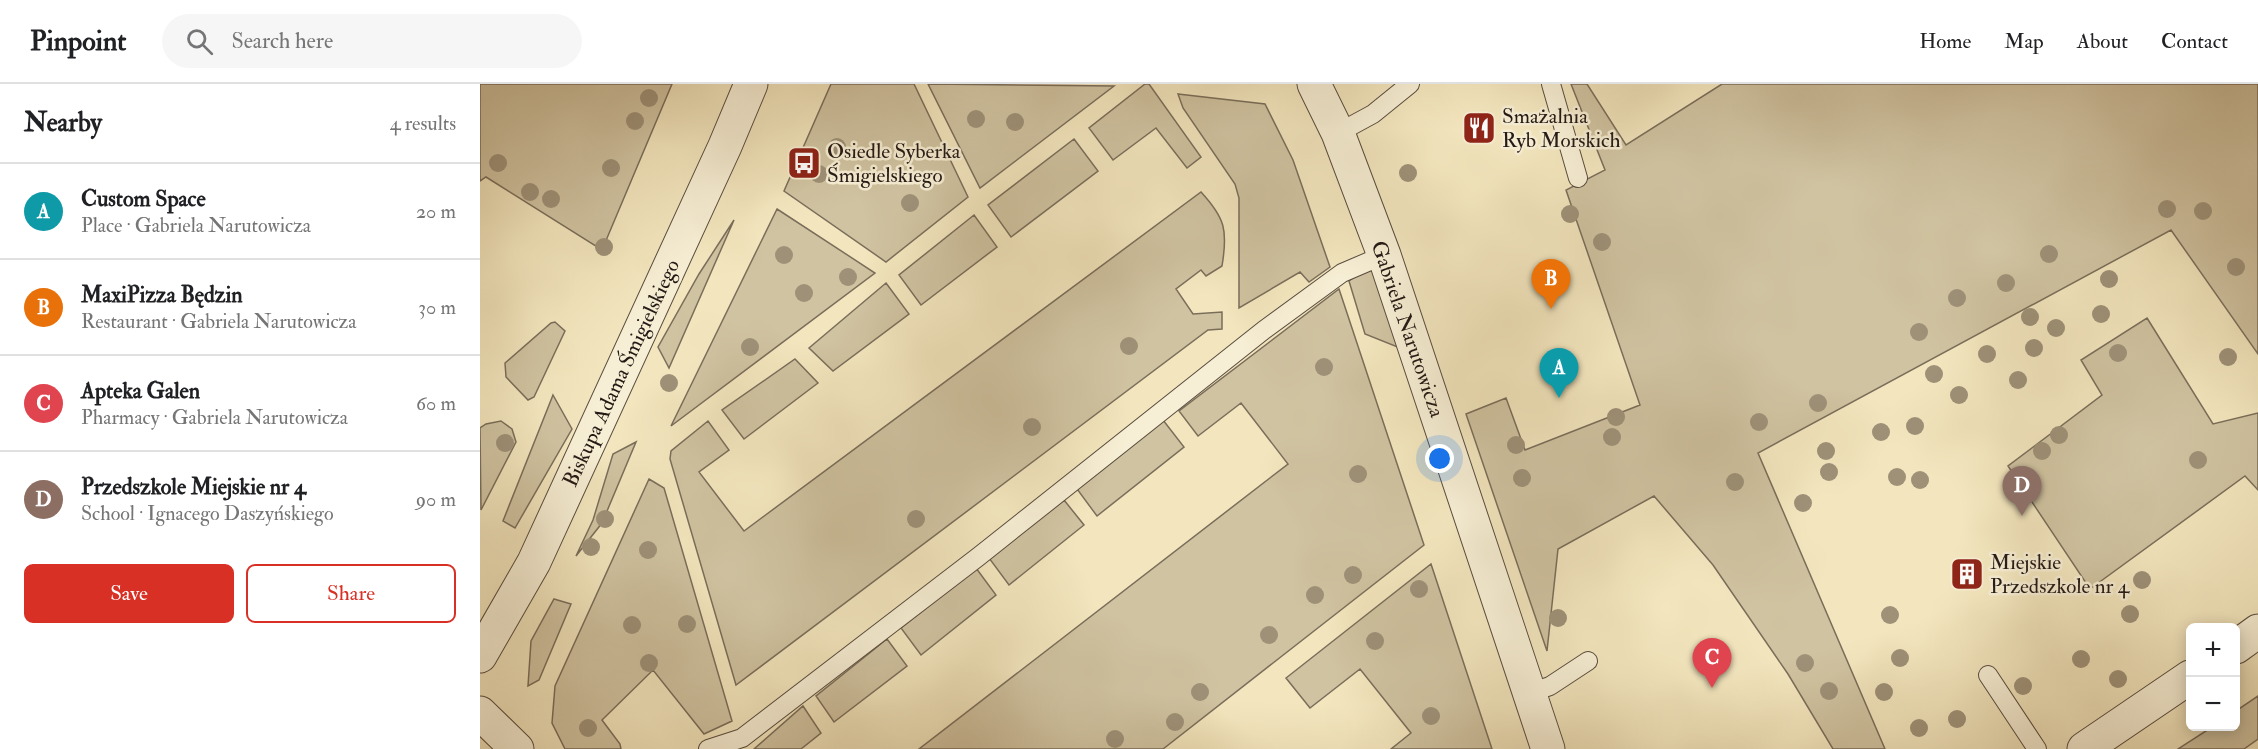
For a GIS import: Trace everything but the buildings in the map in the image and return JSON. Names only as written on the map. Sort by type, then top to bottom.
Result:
[{"type":"street","name":"Biskupa Adama Śmigielskiego","points":[[480,656],[534,562],[725,146],[751,84]]},
{"type":"street","name":"Gabriela Narutowicza","points":[[1314,84],[1338,133],[1384,255],[1548,749]]},
{"type":"street","points":[[2240,644],[2258,632]]},
{"type":"street","points":[[2084,749],[2186,680]]},
{"type":"street","points":[[480,713],[517,749]]},
{"type":"lane","points":[[1338,133],[1373,114],[1410,84]]},
{"type":"lane","points":[[1551,84],[1578,178]]},
{"type":"lane","points":[[708,749],[742,738],[978,557],[1264,330],[1342,273],[1384,255]]},
{"type":"lane","points":[[1530,693],[1550,686],[1588,661]]},
{"type":"lane","points":[[1988,675],[2037,749]]},
{"type":"shaded area","points":[[480,84],[672,84],[602,250],[486,177],[480,181]]},
{"type":"shaded area","points":[[831,84],[914,84],[968,197],[886,262],[784,191]]},
{"type":"shaded area","points":[[928,84],[1114,86],[980,188]]},
{"type":"shaded area","points":[[1145,84],[1149,84],[1201,157],[1187,168],[1156,128],[1113,160],[1089,128]]},
{"type":"shaded area","points":[[1571,84],[1587,84],[1626,145],[1722,84],[2258,84],[2258,354],[2171,230],[1758,453],[1885,749],[1833,749],[1788,674],[1713,565],[1654,496],[1558,549],[1547,651],[1466,414],[1506,398],[1525,450],[1640,405],[1566,190],[1605,170]]},
{"type":"shaded area","points":[[1178,94],[1265,104],[1293,160],[1330,267],[1309,282],[1300,272],[1239,308],[1239,198],[1235,184],[1183,108]]},
{"type":"shaded area","points":[[1074,139],[1098,171],[1011,237],[988,205]]},
{"type":"shaded area","points":[[1201,192],[1215,209],[1223,225],[1225,243],[1222,266],[1206,276],[1201,270],[1176,289],[1193,314],[1222,312],[1222,329],[1208,330],[736,685],[670,459],[671,451],[708,421],[729,450],[699,472],[744,531]]},
{"type":"shaded area","points":[[777,209],[875,273],[671,426]]},
{"type":"shaded area","points":[[974,215],[997,247],[921,305],[899,275]]},
{"type":"shaded area","points":[[734,220],[669,368],[658,347],[699,274]]},
{"type":"shaded area","points":[[1369,267],[1378,269],[1405,350],[1365,334],[1349,281]]},
{"type":"shaded area","points":[[886,283],[909,314],[833,371],[809,348]]},
{"type":"shaded area","points":[[1339,289],[1424,545],[1163,749],[919,749],[1288,464],[1241,403],[1198,436],[1179,411]]},
{"type":"shaded area","points":[[2147,318],[2213,424],[2258,413],[2258,490],[2245,476],[2090,589],[2008,466],[2102,395],[2081,360]]},
{"type":"shaded area","points":[[555,322],[565,331],[534,397],[528,400],[506,377],[505,363]]},
{"type":"shaded area","points":[[795,359],[818,383],[744,439],[722,410]]},
{"type":"shaded area","points":[[553,395],[572,429],[515,528],[503,521]]},
{"type":"shaded area","points":[[1163,420],[1184,447],[1097,516],[1077,489]]},
{"type":"shaded area","points":[[501,421],[512,429],[516,442],[481,510],[480,428],[486,424]]},
{"type":"shaded area","points":[[636,442],[602,523],[576,556],[593,520],[613,454]]},
{"type":"shaded area","points":[[649,479],[664,488],[732,721],[704,734],[653,670],[602,720],[620,744],[621,749],[565,749],[552,723],[555,686]]},
{"type":"shaded area","points":[[1064,500],[1084,525],[1009,585],[989,558]]},
{"type":"shaded area","points":[[1431,564],[1492,749],[1391,749],[1411,733],[1360,669],[1310,708],[1286,678]]},
{"type":"shaded area","points":[[976,568],[996,595],[921,655],[901,628]]},
{"type":"shaded area","points":[[554,599],[571,604],[539,680],[528,686],[531,641]]},
{"type":"shaded area","points":[[887,639],[907,666],[834,722],[816,696]]},
{"type":"shaded area","points":[[2258,696],[2258,739],[2244,749],[2178,749],[2206,731],[2240,731],[2240,708]]},
{"type":"shaded area","points":[[803,706],[821,733],[801,749],[754,749]]},
{"type":"place","name":"Smażalnia Ryb Morskich","points":[[1479,128]]},
{"type":"place","name":"Osiedle Syberka Śmigielskiego","points":[[804,163]]},
{"type":"place","name":"MaxiPizza Będzin","points":[[1551,309]]},
{"type":"place","name":"Custom Space","points":[[1559,398]]},
{"type":"place","name":"Przedszkole Miejskie nr 4","points":[[2022,516]]},
{"type":"place","name":"Miejskie Przedszkole nr 4","points":[[1967,574]]},
{"type":"place","name":"Apteka Galen","points":[[1712,688]]}]
